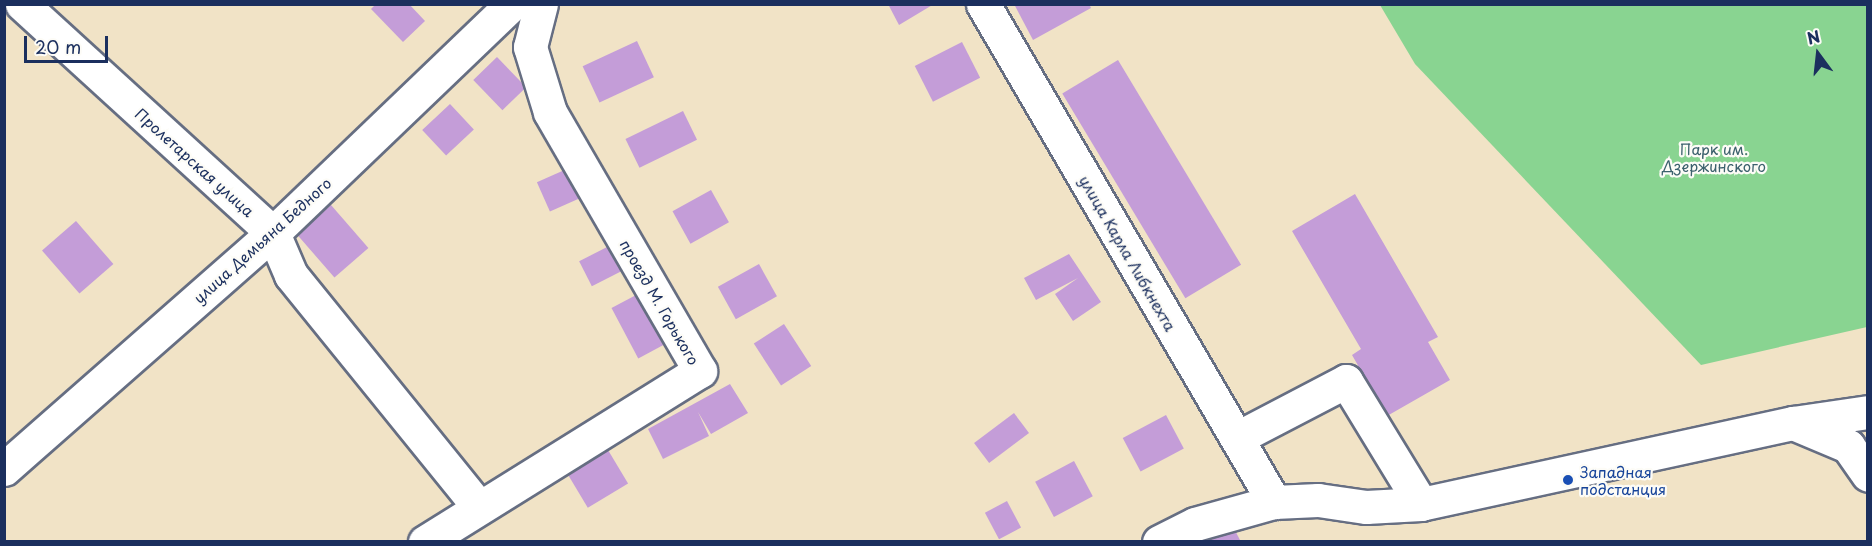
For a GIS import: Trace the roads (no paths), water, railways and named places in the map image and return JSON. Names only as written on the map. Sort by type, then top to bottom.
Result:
[{"type":"street","name":"Пролетарская улица","points":[[22,4],[273,233],[291,275],[479,507]]},
{"type":"street","name":"улица Демьяна Бедного","points":[[4,469],[273,233],[512,4]]},
{"type":"street","name":"проезд М. Горького","points":[[425,542],[700,371],[549,112],[530,47],[541,4]]},
{"type":"street","name":"улица Карла Либкнехта","points":[[983,4],[1274,502]]},
{"type":"street","points":[[1237,438],[1346,381],[1421,504]]},
{"type":"street","points":[[1159,542],[1195,524],[1274,502],[1318,500],[1366,507],[1421,504],[1793,423],[1868,412]]},
{"type":"street","points":[[1793,423],[1848,446],[1868,475]]},
{"type":"place","name":"Западная подстанция","points":[[1568,480]]},
{"type":"park label","name":"Парк им. Дзержинского","points":[[1714,156]]}]
